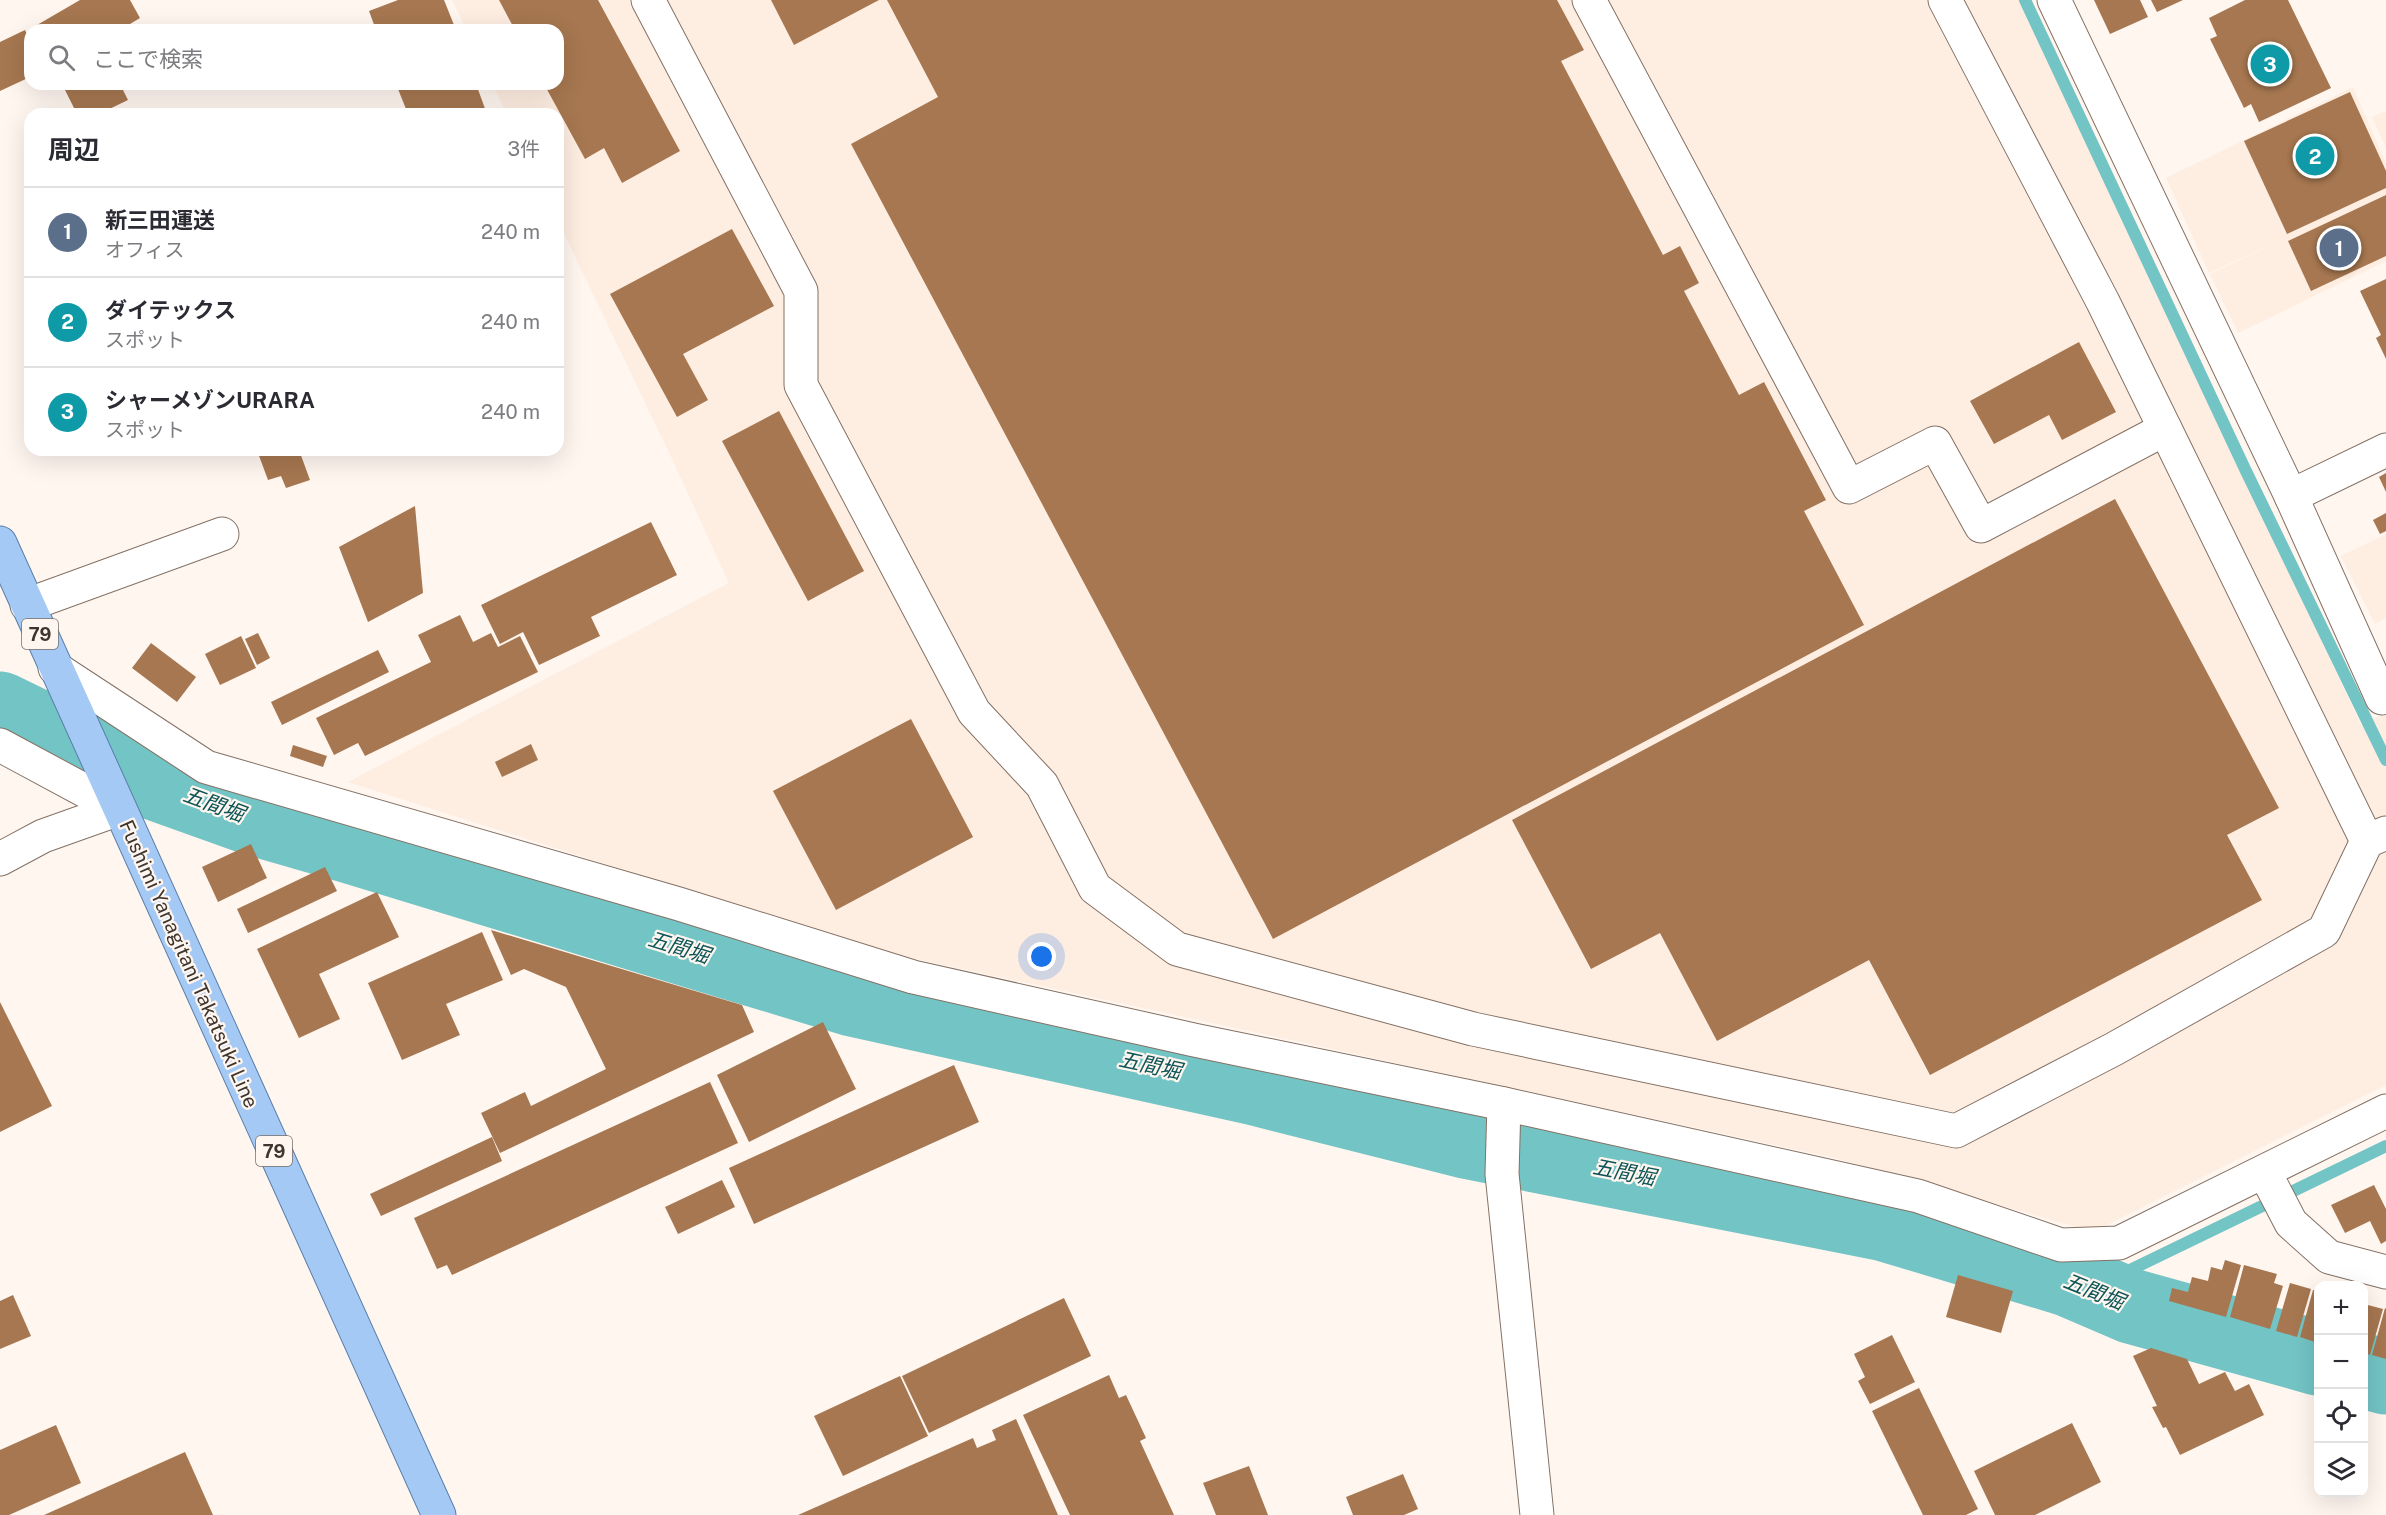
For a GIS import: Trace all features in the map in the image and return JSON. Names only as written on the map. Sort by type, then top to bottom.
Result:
[{"type":"main road","name":"Fushimi Yanagitani Takatsuki Line","points":[[0,543],[439,1515]]},
{"type":"street","points":[[648,0],[801,291],[801,385],[974,712],[1042,784],[1095,888],[1177,949],[1473,1029],[1956,1131],[2114,1049],[2324,931],[2376,837],[2165,429],[2103,302],[1945,0]]},
{"type":"street","points":[[1589,0],[1849,487],[1935,443],[1981,526],[2165,429]]},
{"type":"street","points":[[2054,0],[2291,496],[2382,698],[2386,697]]},
{"type":"street","points":[[2291,496],[2386,450]]},
{"type":"street","points":[[27,605],[222,534]]},
{"type":"street","points":[[55,668],[206,767],[680,903],[913,977],[1194,1040],[1504,1117],[1918,1196],[2061,1245],[2119,1243],[2268,1180],[2386,1111]]},
{"type":"street","points":[[0,745],[114,798]]},
{"type":"street","points":[[0,859],[114,798]]},
{"type":"street","points":[[1504,1117],[1502,1174],[1537,1515]]},
{"type":"street","points":[[2268,1180],[2291,1223],[2329,1257],[2386,1272]]},
{"type":"shaded area","points":[[452,0],[2021,0],[2361,725],[2386,713],[2386,1085],[2105,1226],[2086,1230],[1835,1158],[875,950],[348,782],[729,583],[564,234],[564,108],[504,108],[495,90],[564,90],[564,24],[464,24]]},
{"type":"shaded area","points":[[2353,87],[2386,163],[2386,261],[2238,333],[2210,274],[2287,237],[2209,273],[2166,178]]},
{"type":"shaded area","points":[[2386,111],[2386,148],[2372,117]]},
{"type":"shaded area","points":[[2386,534],[2386,618],[2375,624],[2341,556]]},
{"type":"building","points":[[80,0],[130,0],[140,18],[130,24],[39,24]]},
{"type":"building","points":[[398,0],[444,0],[454,24],[374,24],[369,11]]},
{"type":"building","points":[[499,0],[598,0],[680,151],[622,183],[604,148],[585,159],[564,121],[564,108],[557,108],[547,90],[564,90],[564,24],[512,24]]},
{"type":"building","points":[[771,0],[879,0],[794,45]]},
{"type":"building","points":[[887,0],[1557,0],[1584,50],[1561,61],[1663,255],[1680,246],[1699,283],[1684,291],[1739,395],[1764,382],[1826,500],[1804,511],[1864,625],[1273,939],[851,144],[938,97]]},
{"type":"building","points":[[2094,0],[2140,0],[2148,17],[2110,34]]},
{"type":"building","points":[[2151,0],[2183,0],[2157,12]]},
{"type":"building","points":[[2245,0],[2288,0],[2331,88],[2259,122],[2251,104],[2244,108],[2210,39],[2217,36],[2209,18]]},
{"type":"building","points":[[24,30],[24,80],[0,91],[0,42]]},
{"type":"building","points":[[65,90],[123,90],[128,100],[111,108],[74,108]]},
{"type":"building","points":[[398,90],[478,90],[485,108],[406,108]]},
{"type":"building","points":[[2350,92],[2386,171],[2386,188],[2287,234],[2244,141]]},
{"type":"building","points":[[2386,195],[2386,256],[2311,291],[2288,241]]},
{"type":"building","points":[[732,229],[774,306],[683,354],[708,400],[677,417],[610,294]]},
{"type":"building","points":[[2386,279],[2386,359],[2376,338],[2381,335],[2360,291]]},
{"type":"building","points":[[2079,342],[2116,412],[2062,440],[2049,415],[1994,444],[1970,401]]},
{"type":"building","points":[[779,411],[864,571],[808,601],[722,441]]},
{"type":"building","points":[[259,456],[301,456],[310,480],[286,488],[281,476],[268,480]]},
{"type":"building","points":[[2386,473],[2386,492],[2379,477]]},
{"type":"building","points":[[2115,499],[2279,808],[2227,835],[2262,900],[1930,1075],[1869,960],[1717,1041],[1660,933],[1591,969],[1512,820]]},
{"type":"building","points":[[415,506],[423,593],[368,622],[339,547]]},
{"type":"building","points":[[2386,513],[2386,531],[2380,534],[2373,520]]},
{"type":"building","points":[[651,522],[677,575],[591,617],[600,636],[539,665],[523,632],[500,644],[481,605]]},
{"type":"building","points":[[460,615],[473,642],[491,633],[498,647],[520,636],[538,672],[365,756],[358,743],[334,755],[316,718],[431,662],[418,635]]},
{"type":"building","points":[[258,633],[270,658],[257,665],[245,639]]},
{"type":"building","points":[[241,636],[256,668],[220,685],[205,654]]},
{"type":"building","points":[[151,643],[196,677],[177,702],[132,668]]},
{"type":"building","points":[[378,650],[389,672],[282,725],[271,702]]},
{"type":"building","points":[[911,719],[973,837],[836,910],[773,791]]},
{"type":"building","points":[[531,744],[538,760],[502,777],[495,762]]},
{"type":"building","points":[[293,745],[327,756],[323,767],[290,756]]},
{"type":"building","points":[[251,844],[267,878],[218,902],[202,867]]},
{"type":"building","points":[[325,867],[337,891],[248,933],[237,909]]},
{"type":"building","points":[[377,892],[399,937],[319,974],[340,1019],[299,1038],[257,949]]},
{"type":"building","points":[[491,930],[742,1005],[754,1032],[500,1153],[481,1113],[525,1092],[531,1106],[606,1069],[566,987],[524,969],[511,975]]},
{"type":"building","points":[[482,932],[503,980],[446,1004],[460,1035],[402,1060],[368,983]]},
{"type":"building","points":[[0,1002],[52,1106],[0,1132]]},
{"type":"building","points":[[823,1022],[856,1089],[749,1142],[717,1075]]},
{"type":"building","points":[[954,1065],[979,1122],[754,1224],[729,1168]]},
{"type":"building","points":[[710,1082],[738,1143],[452,1275],[447,1265],[437,1269],[414,1218]]},
{"type":"building","points":[[492,1137],[502,1161],[381,1216],[370,1194]]},
{"type":"building","points":[[722,1180],[735,1207],[678,1234],[665,1207]]},
{"type":"building","points":[[2374,1185],[2386,1209],[2386,1241],[2381,1244],[2370,1221],[2345,1233],[2331,1205]]},
{"type":"building","points":[[2225,1260],[2241,1265],[2226,1317],[2169,1301],[2172,1288],[2188,1292],[2192,1277],[2208,1281],[2211,1267],[2222,1270]]},
{"type":"building","points":[[2244,1265],[2277,1274],[2274,1283],[2283,1286],[2270,1329],[2230,1317]]},
{"type":"building","points":[[1958,1275],[2013,1291],[2001,1333],[1946,1317]]},
{"type":"building","points":[[2290,1283],[2311,1289],[2297,1337],[2276,1331]]},
{"type":"building","points":[[2313,1290],[2314,1290],[2314,1342],[2300,1337]]},
{"type":"building","points":[[13,1295],[31,1336],[0,1349],[0,1301]]},
{"type":"building","points":[[1064,1298],[1091,1356],[929,1433],[902,1376]]},
{"type":"building","points":[[2368,1305],[2383,1309],[2370,1355],[2368,1354]]},
{"type":"building","points":[[2386,1309],[2386,1359],[2372,1355]]},
{"type":"building","points":[[1892,1335],[1915,1382],[1870,1404],[1858,1381],[1865,1377],[1854,1354]]},
{"type":"building","points":[[2151,1348],[2187,1359],[2199,1384],[2225,1372],[2235,1391],[2249,1384],[2264,1415],[2180,1455],[2166,1427],[2163,1428],[2152,1407],[2157,1406],[2133,1356]]},
{"type":"building","points":[[1109,1375],[1119,1398],[1126,1395],[1146,1438],[1140,1441],[1174,1515],[1070,1515],[1023,1415]]},
{"type":"building","points":[[900,1376],[928,1436],[843,1476],[814,1416]]},
{"type":"building","points":[[1919,1388],[1978,1509],[1966,1515],[1923,1515],[1872,1411]]},
{"type":"building","points":[[1016,1419],[1058,1515],[798,1515],[973,1438],[977,1448],[996,1440],[992,1430]]},
{"type":"building","points":[[2072,1423],[2101,1482],[2035,1515],[1995,1515],[1974,1471]]},
{"type":"building","points":[[56,1425],[81,1483],[9,1515],[0,1515],[0,1450]]},
{"type":"building","points":[[185,1452],[213,1515],[44,1515]]},
{"type":"building","points":[[1249,1466],[1268,1515],[1216,1515],[1203,1483]]},
{"type":"building","points":[[1403,1474],[1418,1509],[1404,1515],[1353,1515],[1346,1497]]},
{"type":"waterway","points":[[2025,0],[2245,469],[2386,760]]},
{"type":"waterway","name":"五間堀","points":[[0,709],[144,779],[253,818],[852,999],[1255,1088],[1465,1141],[1885,1224],[2068,1279],[2131,1306],[2314,1357]]},
{"type":"waterway","points":[[2068,1279],[2094,1281],[2126,1272],[2386,1146]]},
{"type":"waterway","name":"五間堀","points":[[2368,1372],[2386,1377]]},
{"type":"place","name":"シャーメゾンURARA","points":[[2270,64]]},
{"type":"place","name":"ダイテックス","points":[[2315,156]]},
{"type":"place","name":"新三田運送","points":[[2339,248]]}]
